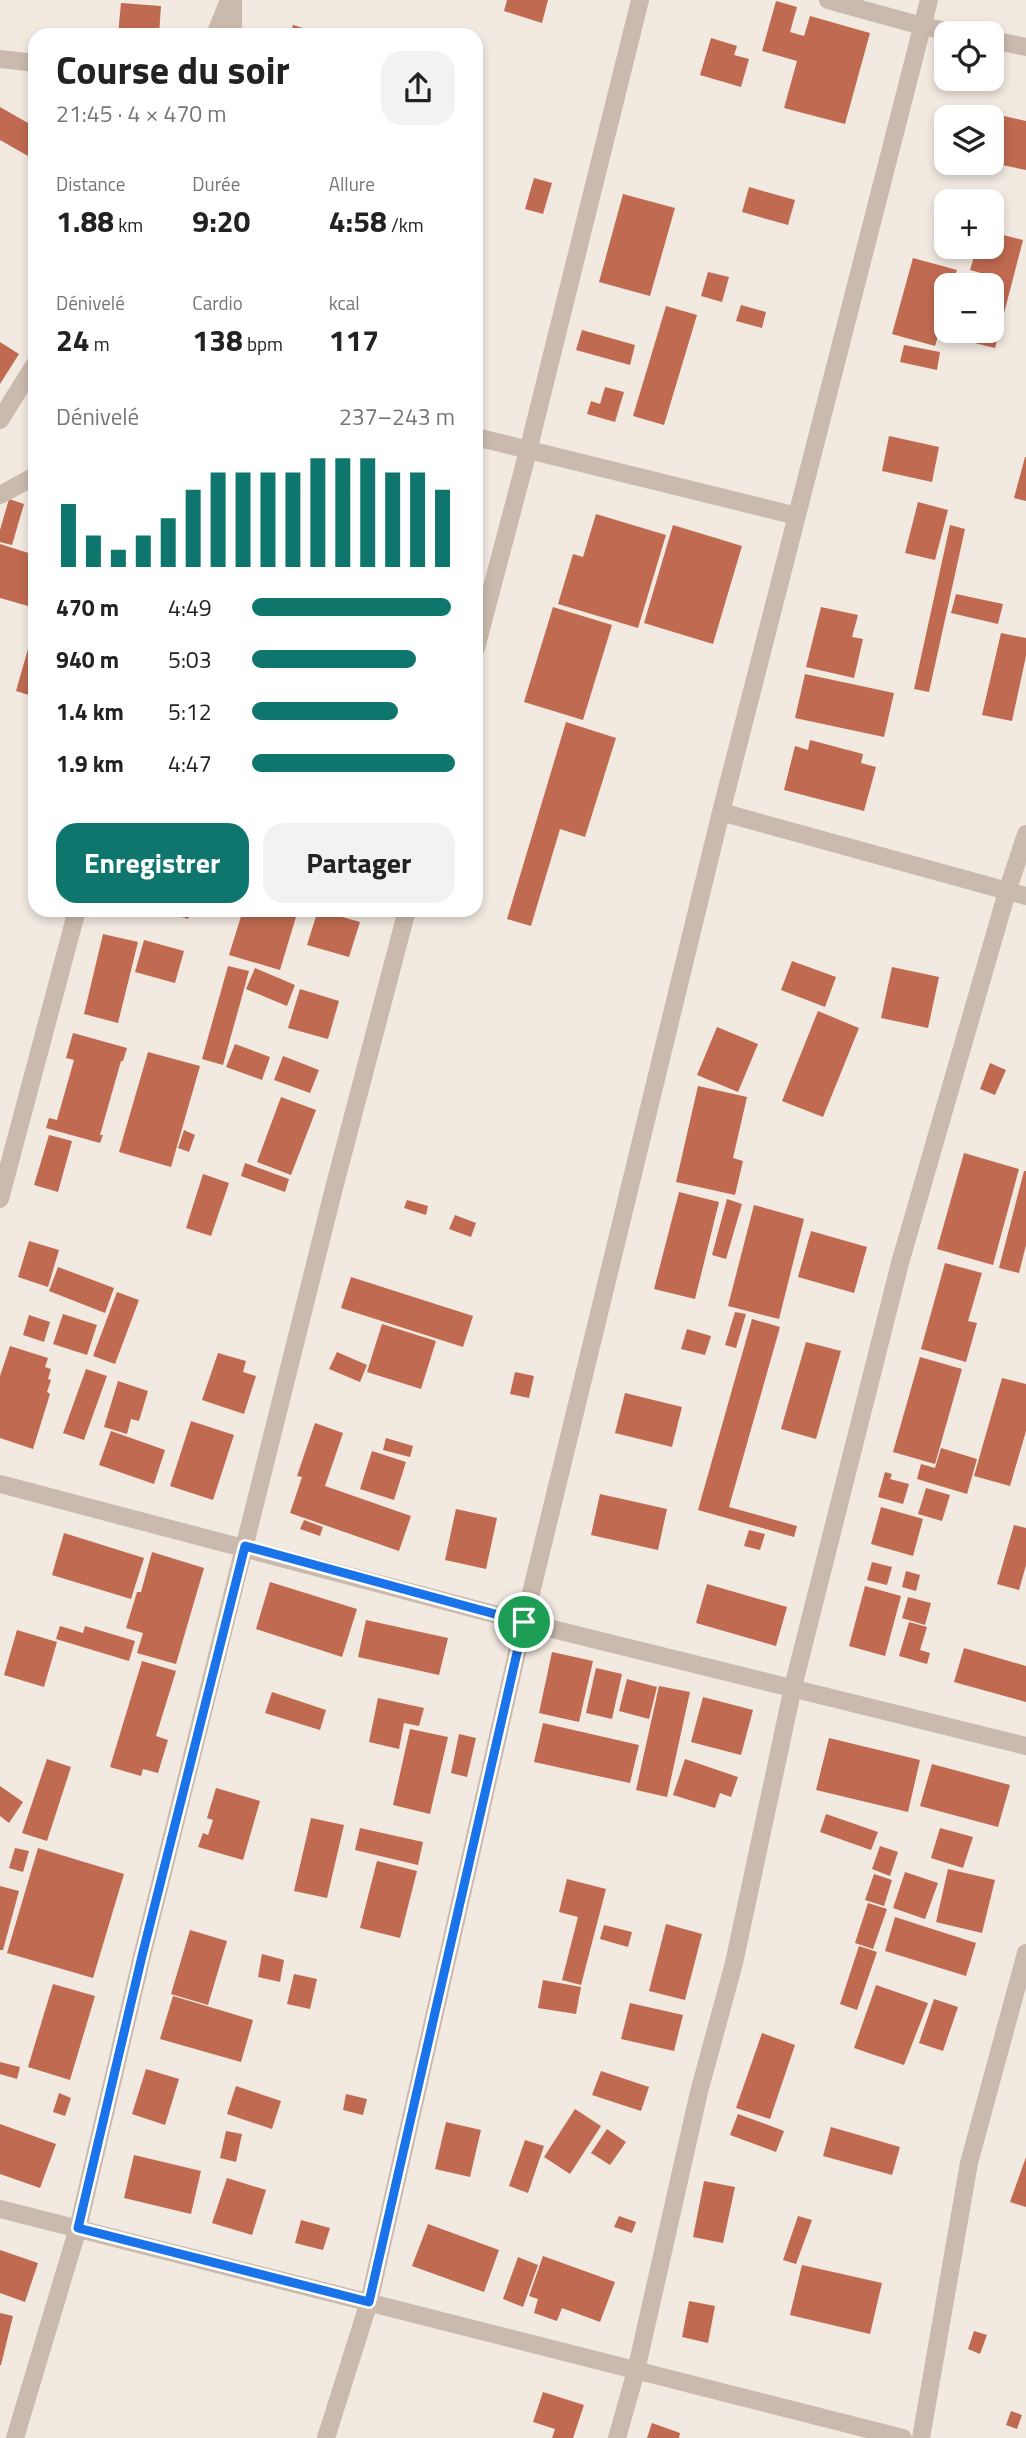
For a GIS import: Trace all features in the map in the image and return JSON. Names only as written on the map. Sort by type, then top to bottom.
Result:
[{"type":"street","points":[[218,28],[231,0]]},
{"type":"street","points":[[231,0],[233,28]]},
{"type":"street","points":[[483,621],[640,0]]},
{"type":"street","points":[[828,0],[934,28]]},
{"type":"street","points":[[326,2438],[369,2302],[524,1622],[721,812],[929,0]]},
{"type":"street","points":[[1004,42],[1026,47]]},
{"type":"street","points":[[0,60],[28,62]]},
{"type":"street","points":[[0,420],[28,375]]},
{"type":"street","points":[[483,440],[797,516]]},
{"type":"street","points":[[0,495],[28,480]]},
{"type":"street","points":[[721,812],[1026,896]]},
{"type":"street","points":[[617,2438],[636,2371],[699,2092],[734,1963],[793,1687],[900,1263],[1026,834]]},
{"type":"street","points":[[0,1199],[75,917]]},
{"type":"street","points":[[15,2438],[78,2228],[142,1956],[334,1188],[405,917]]},
{"type":"street","points":[[0,1484],[245,1546],[524,1622],[1026,1746]]},
{"type":"street","points":[[921,2438],[969,2163],[1026,1954]]},
{"type":"street","points":[[0,2209],[903,2438]]},
{"type":"building","points":[[507,0],[548,0],[542,23],[504,11]]},
{"type":"building","points":[[776,1],[797,7],[790,32],[804,36],[810,16],[870,33],[845,124],[784,108],[797,61],[762,51]]},
{"type":"building","points":[[121,3],[161,6],[159,28],[119,28]]},
{"type":"building","points":[[711,38],[737,46],[734,55],[749,59],[741,87],[700,75]]},
{"type":"building","points":[[0,107],[28,123],[28,156],[0,140]]},
{"type":"building","points":[[1004,116],[1026,121],[1026,170],[1004,165]]},
{"type":"building","points":[[534,178],[552,183],[543,214],[525,209]]},
{"type":"building","points":[[749,187],[795,200],[788,225],[742,212]]},
{"type":"building","points":[[623,194],[675,208],[650,296],[599,282]]},
{"type":"building","points":[[1004,235],[1023,240],[1004,313],[1004,273],[970,270],[973,259],[1004,259]]},
{"type":"building","points":[[913,258],[957,270],[956,273],[934,273],[935,346],[892,334]]},
{"type":"building","points":[[708,272],[729,277],[722,302],[701,296]]},
{"type":"building","points":[[741,305],[766,312],[762,328],[736,321]]},
{"type":"building","points":[[666,306],[697,315],[664,425],[633,416]]},
{"type":"building","points":[[582,330],[635,345],[630,365],[576,350]]},
{"type":"building","points":[[0,342],[19,354],[0,384]]},
{"type":"building","points":[[974,343],[996,343],[995,348]]},
{"type":"building","points":[[904,345],[940,352],[937,370],[900,362]]},
{"type":"building","points":[[605,387],[624,392],[615,422],[587,414],[591,401],[600,404]]},
{"type":"building","points":[[889,436],[939,447],[932,482],[882,471]]},
{"type":"building","points":[[1026,457],[1026,501],[1014,498]]},
{"type":"building","points":[[9,499],[24,504],[12,545],[0,542],[0,530]]},
{"type":"building","points":[[918,502],[948,510],[935,560],[905,553]]},
{"type":"building","points":[[596,514],[666,535],[638,628],[558,604],[573,554],[583,557]]},
{"type":"building","points":[[673,525],[742,546],[713,644],[644,623]]},
{"type":"building","points":[[950,525],[965,529],[929,692],[914,689]]},
{"type":"building","points":[[0,544],[28,553],[28,606],[0,598]]},
{"type":"building","points":[[956,594],[1003,604],[998,624],[951,613]]},
{"type":"building","points":[[553,607],[612,625],[583,720],[524,702]]},
{"type":"building","points":[[821,607],[858,615],[852,637],[863,639],[854,678],[806,667]]},
{"type":"building","points":[[1001,633],[1026,638],[1026,656],[1012,721],[982,715]]},
{"type":"building","points":[[28,649],[28,695],[16,691]]},
{"type":"building","points":[[805,674],[894,693],[884,737],[795,718]]},
{"type":"building","points":[[566,722],[616,738],[585,837],[560,829],[531,926],[507,919]]},
{"type":"building","points":[[810,740],[863,754],[861,763],[876,767],[864,811],[784,790],[795,746],[808,750]]},
{"type":"building","points":[[241,917],[296,917],[280,970],[229,955]]},
{"type":"building","points":[[316,917],[342,917],[360,922],[349,957],[307,945]]},
{"type":"building","points":[[103,934],[138,942],[118,1023],[84,1014]]},
{"type":"building","points":[[144,940],[184,951],[175,983],[135,972]]},
{"type":"building","points":[[792,961],[836,977],[825,1007],[781,990]]},
{"type":"building","points":[[228,966],[249,971],[223,1065],[202,1059]]},
{"type":"building","points":[[892,967],[939,977],[928,1028],[881,1018]]},
{"type":"building","points":[[255,968],[295,985],[287,1006],[246,989]]},
{"type":"building","points":[[300,989],[339,1001],[328,1039],[288,1028]]},
{"type":"building","points":[[818,1011],[859,1028],[823,1117],[782,1101]]},
{"type":"building","points":[[717,1027],[758,1044],[738,1092],[697,1075]]},
{"type":"building","points":[[73,1033],[127,1048],[121,1061],[100,1143],[46,1128],[49,1118],[57,1120],[74,1060],[66,1058]]},
{"type":"building","points":[[235,1044],[270,1057],[262,1080],[226,1067]]},
{"type":"building","points":[[148,1052],[200,1066],[171,1167],[119,1152]]},
{"type":"building","points":[[283,1056],[319,1070],[310,1093],[274,1080]]},
{"type":"building","points":[[990,1063],[1006,1070],[995,1095],[980,1089]]},
{"type":"building","points":[[698,1086],[747,1097],[733,1158],[743,1161],[735,1195],[676,1182]]},
{"type":"building","points":[[281,1097],[316,1110],[291,1175],[257,1162]]},
{"type":"building","points":[[184,1130],[195,1135],[189,1152],[178,1148]]},
{"type":"building","points":[[49,1135],[72,1141],[58,1192],[34,1185]]},
{"type":"building","points":[[964,1153],[1019,1169],[993,1265],[937,1249]]},
{"type":"building","points":[[245,1163],[289,1179],[285,1192],[241,1176]]},
{"type":"building","points":[[1024,1171],[1026,1245],[1019,1273],[999,1268]]},
{"type":"building","points":[[203,1174],[229,1183],[211,1236],[186,1228]]},
{"type":"building","points":[[679,1192],[719,1202],[695,1299],[654,1289]]},
{"type":"building","points":[[727,1199],[742,1204],[726,1259],[712,1255]]},
{"type":"building","points":[[407,1200],[428,1206],[426,1215],[404,1208]]},
{"type":"building","points":[[754,1205],[804,1219],[779,1319],[728,1306]]},
{"type":"building","points":[[455,1215],[476,1223],[471,1237],[449,1229]]},
{"type":"building","points":[[811,1231],[867,1247],[854,1293],[798,1277]]},
{"type":"building","points":[[29,1241],[59,1250],[48,1287],[18,1277]]},
{"type":"building","points":[[945,1263],[982,1273],[968,1321],[977,1323],[966,1362],[921,1349]]},
{"type":"building","points":[[58,1267],[114,1288],[105,1313],[49,1291]]},
{"type":"building","points":[[351,1277],[473,1316],[463,1347],[341,1308]]},
{"type":"building","points":[[117,1292],[139,1300],[115,1364],[93,1356]]},
{"type":"building","points":[[735,1312],[746,1314],[736,1348],[725,1345]]},
{"type":"building","points":[[63,1314],[97,1325],[87,1355],[53,1344]]},
{"type":"building","points":[[29,1315],[50,1322],[44,1342],[23,1335]]},
{"type":"building","points":[[752,1319],[780,1327],[729,1507],[797,1526],[794,1537],[698,1510]]},
{"type":"building","points":[[382,1324],[436,1341],[421,1389],[367,1372]]},
{"type":"building","points":[[687,1329],[711,1336],[705,1355],[681,1349]]},
{"type":"building","points":[[806,1342],[841,1351],[816,1439],[781,1429]]},
{"type":"building","points":[[10,1346],[48,1358],[45,1367],[51,1369],[47,1392],[50,1394],[33,1449],[0,1438],[0,1376]]},
{"type":"building","points":[[337,1352],[367,1365],[360,1382],[329,1369]]},
{"type":"building","points":[[218,1353],[246,1361],[243,1372],[256,1376],[244,1414],[202,1400]]},
{"type":"building","points":[[920,1357],[962,1369],[935,1464],[893,1452]]},
{"type":"building","points":[[86,1369],[107,1376],[84,1440],[63,1433]]},
{"type":"building","points":[[515,1372],[534,1376],[529,1398],[510,1394]]},
{"type":"building","points":[[1002,1378],[1026,1384],[1026,1431],[1010,1486],[974,1476]]},
{"type":"building","points":[[118,1381],[148,1391],[139,1421],[131,1419],[127,1434],[104,1427]]},
{"type":"building","points":[[625,1393],[682,1407],[672,1447],[615,1433]]},
{"type":"building","points":[[191,1421],[234,1435],[213,1500],[170,1486]]},
{"type":"building","points":[[315,1423],[343,1433],[325,1486],[411,1516],[399,1551],[290,1513],[302,1477],[297,1476]]},
{"type":"building","points":[[111,1431],[165,1450],[154,1484],[99,1465]]},
{"type":"building","points":[[386,1438],[413,1446],[410,1457],[383,1450]]},
{"type":"building","points":[[941,1448],[977,1459],[967,1494],[917,1479],[921,1464],[935,1468]]},
{"type":"building","points":[[372,1451],[406,1462],[394,1500],[360,1489]]},
{"type":"building","points":[[885,1472],[892,1474],[890,1479],[909,1484],[903,1504],[878,1497]]},
{"type":"building","points":[[926,1488],[950,1495],[942,1521],[918,1514]]},
{"type":"building","points":[[600,1494],[667,1509],[658,1550],[591,1535]]},
{"type":"building","points":[[881,1507],[923,1519],[913,1556],[871,1544]]},
{"type":"building","points":[[456,1509],[497,1518],[486,1569],[445,1560]]},
{"type":"building","points":[[304,1520],[323,1527],[320,1536],[300,1529]]},
{"type":"building","points":[[1014,1525],[1026,1528],[1026,1565],[1019,1590],[997,1584]]},
{"type":"building","points":[[749,1530],[765,1534],[760,1550],[744,1546]]},
{"type":"building","points":[[64,1533],[144,1558],[131,1599],[52,1575]]},
{"type":"building","points":[[152,1552],[204,1568],[176,1664],[137,1653],[143,1633],[126,1628],[137,1592],[141,1592]]},
{"type":"building","points":[[872,1562],[892,1567],[887,1585],[867,1580]]},
{"type":"building","points":[[906,1571],[920,1575],[916,1591],[902,1587]]},
{"type":"building","points":[[270,1582],[357,1609],[342,1657],[256,1629]]},
{"type":"building","points":[[707,1584],[787,1607],[776,1646],[696,1623]]},
{"type":"building","points":[[865,1586],[901,1596],[885,1656],[849,1646]]},
{"type":"building","points":[[908,1597],[931,1603],[925,1625],[902,1618]]},
{"type":"building","points":[[366,1620],[448,1638],[439,1675],[358,1657]]},
{"type":"building","points":[[909,1622],[927,1627],[920,1650],[930,1653],[927,1664],[899,1656]]},
{"type":"building","points":[[60,1626],[83,1633],[85,1626],[135,1641],[129,1661],[56,1639]]},
{"type":"building","points":[[17,1630],[57,1642],[44,1687],[4,1675]]},
{"type":"building","points":[[964,1648],[1026,1666],[1026,1702],[954,1682]]},
{"type":"building","points":[[552,1652],[593,1661],[579,1722],[539,1713]]},
{"type":"building","points":[[142,1661],[176,1671],[156,1736],[168,1740],[158,1773],[143,1769],[141,1776],[110,1767]]},
{"type":"building","points":[[596,1668],[622,1674],[612,1719],[586,1713]]},
{"type":"building","points":[[627,1679],[657,1687],[649,1719],[619,1711]]},
{"type":"building","points":[[659,1686],[690,1692],[667,1797],[636,1790]]},
{"type":"building","points":[[272,1692],[326,1710],[320,1730],[265,1713]]},
{"type":"building","points":[[703,1697],[753,1710],[741,1755],[691,1742]]},
{"type":"building","points":[[378,1698],[424,1708],[419,1726],[404,1723],[399,1749],[369,1742]]},
{"type":"building","points":[[543,1723],[639,1745],[630,1783],[534,1762]]},
{"type":"building","points":[[410,1729],[448,1737],[430,1814],[393,1805]]},
{"type":"building","points":[[459,1734],[476,1738],[467,1777],[451,1773]]},
{"type":"building","points":[[829,1738],[920,1760],[908,1812],[816,1790]]},
{"type":"building","points":[[47,1759],[71,1767],[47,1841],[22,1833]]},
{"type":"building","points":[[685,1759],[738,1777],[731,1797],[720,1793],[715,1808],[673,1795]]},
{"type":"building","points":[[932,1764],[1010,1785],[998,1827],[920,1806]]},
{"type":"building","points":[[0,1786],[23,1802],[9,1823],[0,1816]]},
{"type":"building","points":[[216,1788],[260,1801],[243,1860],[198,1847],[203,1833],[208,1835],[213,1820],[207,1818]]},
{"type":"building","points":[[826,1814],[878,1832],[871,1850],[820,1832]]},
{"type":"building","points":[[311,1818],[344,1825],[327,1898],[294,1891]]},
{"type":"building","points":[[360,1828],[423,1842],[418,1865],[355,1850]]},
{"type":"building","points":[[940,1828],[973,1837],[963,1868],[931,1858]]},
{"type":"building","points":[[880,1846],[898,1852],[890,1876],[872,1869]]},
{"type":"building","points":[[15,1848],[29,1851],[23,1872],[9,1868]]},
{"type":"building","points":[[38,1848],[124,1874],[93,1978],[7,1953]]},
{"type":"building","points":[[377,1861],[417,1871],[400,1938],[360,1928]]},
{"type":"building","points":[[948,1869],[995,1880],[982,1933],[936,1922]]},
{"type":"building","points":[[905,1872],[938,1883],[925,1919],[893,1908]]},
{"type":"building","points":[[874,1874],[892,1880],[884,1906],[865,1900]]},
{"type":"building","points":[[567,1879],[606,1889],[581,1985],[562,1980],[578,1917],[559,1912]]},
{"type":"building","points":[[0,1886],[19,1891],[3,1950],[0,1950]]},
{"type":"building","points":[[868,1903],[887,1909],[873,1949],[855,1943]]},
{"type":"building","points":[[895,1917],[976,1943],[966,1976],[885,1951]]},
{"type":"building","points":[[666,1924],[702,1934],[685,2000],[649,1991]]},
{"type":"building","points":[[604,1925],[632,1932],[628,1947],[600,1939]]},
{"type":"building","points":[[190,1930],[227,1941],[208,2005],[171,1994]]},
{"type":"building","points":[[859,1946],[877,1952],[857,2010],[840,2004]]},
{"type":"building","points":[[262,1954],[284,1960],[280,1982],[258,1977]]},
{"type":"building","points":[[294,1974],[317,1979],[310,2009],[287,2004]]},
{"type":"building","points":[[543,1980],[581,1987],[576,2014],[538,2008]]},
{"type":"building","points":[[53,1984],[95,1996],[70,2080],[28,2067]]},
{"type":"building","points":[[876,1985],[928,2003],[904,2065],[854,2048]]},
{"type":"building","points":[[173,1996],[253,2020],[241,2062],[160,2039]]},
{"type":"building","points":[[934,1999],[958,2007],[943,2051],[919,2043]]},
{"type":"building","points":[[630,2003],[683,2015],[674,2051],[621,2039]]},
{"type":"building","points":[[762,2033],[795,2045],[770,2119],[736,2108]]},
{"type":"building","points":[[0,2062],[20,2067],[17,2079],[0,2074]]},
{"type":"building","points":[[146,2069],[179,2079],[165,2125],[132,2114]]},
{"type":"building","points":[[601,2071],[649,2087],[641,2111],[592,2095]]},
{"type":"building","points":[[236,2086],[281,2101],[272,2129],[227,2114]]},
{"type":"building","points":[[59,2093],[71,2098],[65,2116],[53,2112]]},
{"type":"building","points":[[346,2094],[367,2099],[363,2115],[343,2110]]},
{"type":"building","points":[[575,2109],[601,2126],[570,2174],[544,2157]]},
{"type":"building","points":[[738,2114],[784,2131],[776,2152],[730,2135]]},
{"type":"building","points":[[446,2122],[481,2130],[470,2177],[435,2169]]},
{"type":"building","points":[[0,2124],[56,2144],[40,2188],[0,2174]]},
{"type":"building","points":[[831,2127],[900,2147],[892,2175],[823,2156]]},
{"type":"building","points":[[607,2129],[626,2142],[610,2165],[591,2153]]},
{"type":"building","points":[[226,2131],[242,2134],[236,2162],[220,2158]]},
{"type":"building","points":[[525,2140],[544,2146],[528,2193],[509,2186]]},
{"type":"building","points":[[134,2155],[201,2171],[191,2214],[124,2198]]},
{"type":"building","points":[[1026,2157],[1026,2207],[1010,2202]]},
{"type":"building","points":[[227,2178],[266,2190],[252,2235],[212,2223]]},
{"type":"building","points":[[704,2181],[735,2187],[723,2243],[693,2237]]},
{"type":"building","points":[[619,2216],[636,2222],[632,2233],[614,2227]]},
{"type":"building","points":[[798,2216],[812,2220],[796,2264],[783,2260]]},
{"type":"building","points":[[301,2220],[330,2228],[323,2250],[295,2243]]},
{"type":"building","points":[[428,2224],[499,2250],[484,2292],[412,2266]]},
{"type":"building","points":[[0,2250],[38,2263],[25,2302],[0,2293]]},
{"type":"building","points":[[543,2256],[615,2282],[600,2322],[562,2308],[557,2321],[534,2313],[538,2299],[529,2296]]},
{"type":"building","points":[[518,2257],[538,2265],[523,2307],[503,2299]]},
{"type":"building","points":[[802,2265],[882,2283],[870,2334],[790,2315]]},
{"type":"building","points":[[689,2301],[715,2306],[708,2343],[682,2337]]},
{"type":"building","points":[[0,2313],[13,2316],[1,2365],[0,2365]]},
{"type":"building","points":[[974,2331],[987,2335],[980,2354],[968,2349]]},
{"type":"building","points":[[543,2392],[584,2405],[573,2438],[552,2438],[555,2429],[533,2422]]},
{"type":"building","points":[[1011,2411],[1022,2415],[1017,2429],[1006,2425]]},
{"type":"building","points":[[652,2423],[680,2433],[679,2438],[647,2438]]},
{"type":"route","points":[[245,1546],[524,1622],[369,2302],[78,2228],[142,1956],[245,1546]]}]
